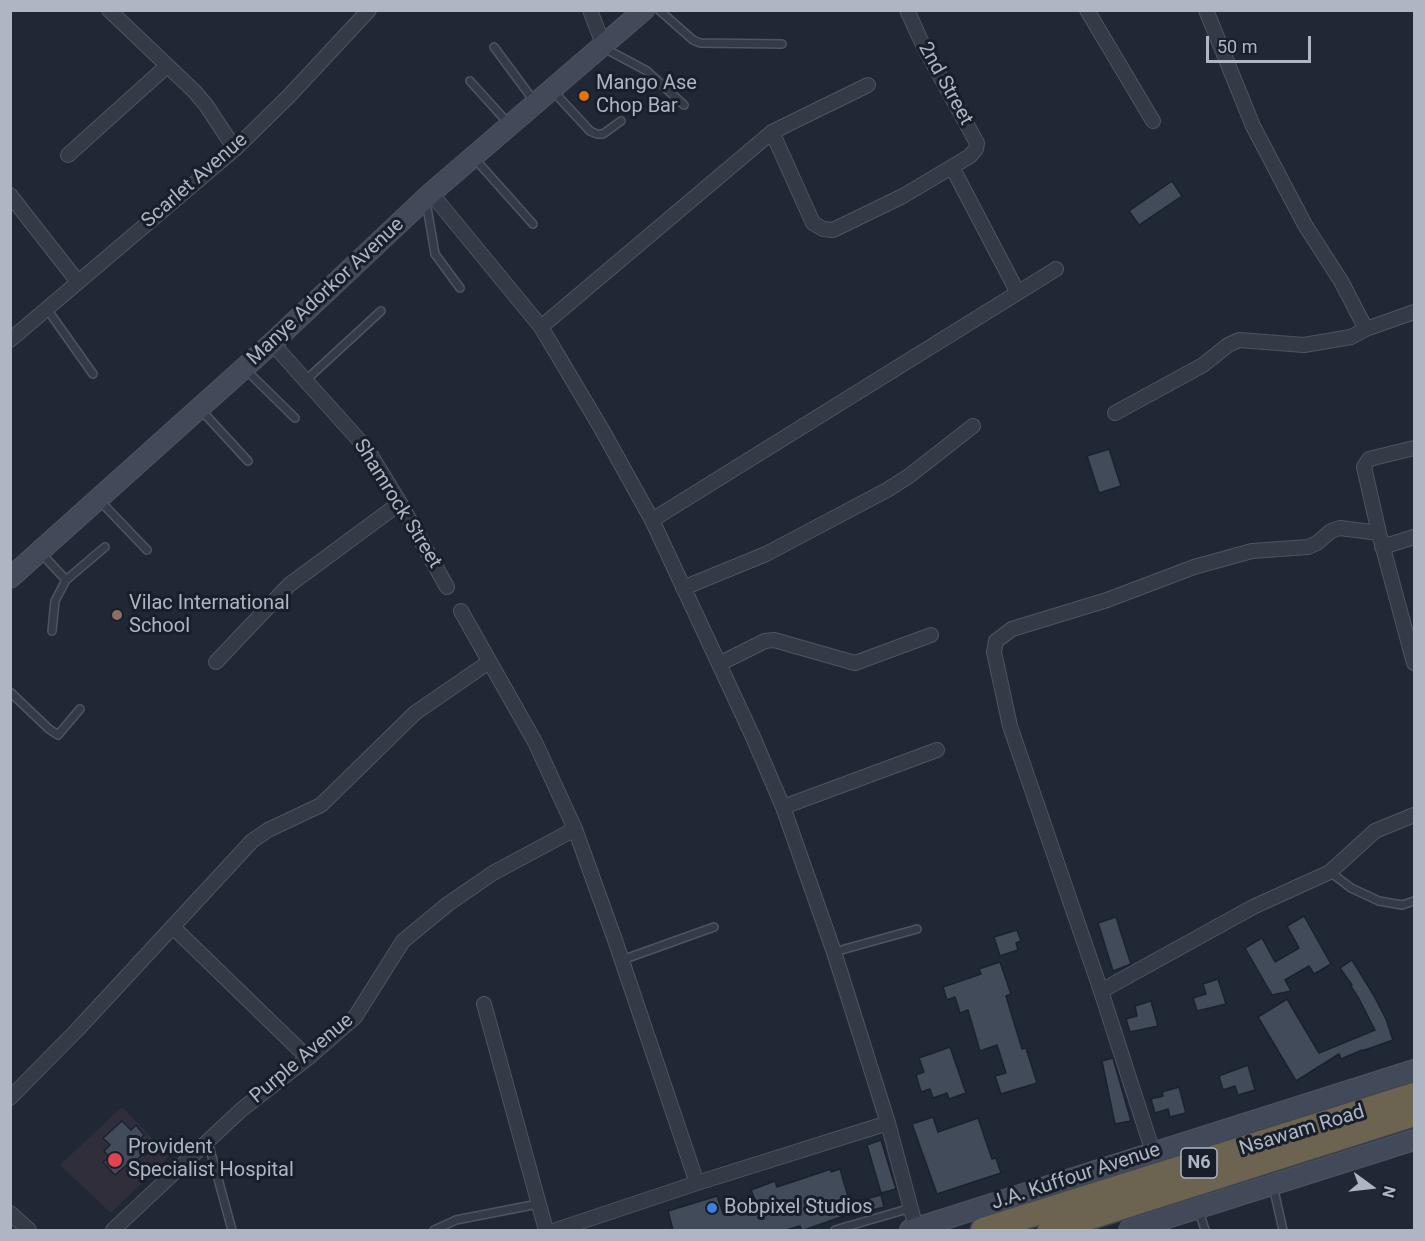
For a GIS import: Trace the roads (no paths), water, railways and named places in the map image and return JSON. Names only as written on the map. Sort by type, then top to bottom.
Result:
[{"type":"highway","name":"Nsawam Road","points":[[983,1230],[1414,1095]]},
{"type":"highway","name":"Nsawam Road","points":[[1050,1230],[1414,1114]]},
{"type":"street","points":[[109,10],[206,105],[235,149]]},
{"type":"street","points":[[590,10],[602,45]]},
{"type":"street","name":"Manye Adorkor Avenue","points":[[10,578],[244,368],[429,196],[644,10]]},
{"type":"street","name":"2nd Street","points":[[907,10],[923,45],[977,143],[976,149],[970,156],[952,167]]},
{"type":"street","points":[[1087,10],[1153,122]]},
{"type":"street","points":[[1206,10],[1253,126],[1305,225],[1341,281],[1366,329]]},
{"type":"street","name":"Scarlet Avenue","points":[[10,340],[235,149],[290,96],[364,12]]},
{"type":"street","points":[[68,155],[167,66]]},
{"type":"street","points":[[541,327],[772,132],[867,84]]},
{"type":"street","points":[[772,132],[813,224],[823,229],[833,230],[903,196],[952,167],[1018,293]]},
{"type":"street","points":[[10,195],[78,282]]},
{"type":"street","points":[[429,196],[541,327],[652,520],[783,807],[834,952],[888,1123],[911,1208],[913,1229]]},
{"type":"street","points":[[652,520],[1056,269]]},
{"type":"street","points":[[1115,413],[1203,365],[1228,345],[1239,340],[1304,345],[1351,337],[1366,329],[1414,312]]},
{"type":"street","name":"Shamrock Street","points":[[272,342],[367,449],[447,587]]},
{"type":"street","points":[[683,588],[766,554],[887,490],[909,476],[973,426]]},
{"type":"street","points":[[1414,448],[1369,459],[1364,467],[1414,663]]},
{"type":"street","points":[[216,662],[289,585],[400,503]]},
{"type":"street","points":[[1153,1152],[1101,991],[1010,726],[994,652],[996,641],[1012,629],[1107,600],[1194,567],[1252,551],[1308,547],[1317,543],[1331,531],[1340,528],[1381,540],[1414,537]]},
{"type":"street","points":[[461,611],[535,742],[575,829],[697,1183]]},
{"type":"street","points":[[719,664],[765,641],[774,640],[855,663],[931,636]]},
{"type":"street","points":[[10,1098],[174,928],[210,885],[252,841],[268,830],[321,805],[415,713],[489,662]]},
{"type":"street","points":[[783,807],[937,750]]},
{"type":"street","points":[[1101,991],[1253,907],[1330,872],[1375,831],[1414,814]]},
{"type":"street","name":"Purple Avenue","points":[[113,1230],[242,1110],[355,1017],[403,941],[448,904],[493,873],[575,829]]},
{"type":"street","points":[[174,928],[308,1058]]},
{"type":"street","points":[[484,1004],[546,1230]]},
{"type":"street","name":"J.A. Kuffour Avenue","points":[[913,1229],[1414,1070]]},
{"type":"street","points":[[556,1230],[888,1123]]},
{"type":"street","points":[[1129,1230],[1414,1140]]},
{"type":"street","points":[[10,1213],[29,1230]]},
{"type":"lane","points":[[659,10],[693,40],[700,43],[782,44]]},
{"type":"lane","points":[[602,45],[647,71],[684,105]]},
{"type":"lane","points":[[494,47],[536,103]]},
{"type":"lane","points":[[470,81],[510,125]]},
{"type":"lane","points":[[551,89],[590,131],[603,134],[621,121]]},
{"type":"lane","points":[[473,157],[533,224]]},
{"type":"lane","points":[[429,196],[435,254],[460,288]]},
{"type":"lane","points":[[47,309],[93,374]]},
{"type":"lane","points":[[306,380],[381,311]]},
{"type":"lane","points":[[244,368],[295,418]]},
{"type":"lane","points":[[199,408],[248,461]]},
{"type":"lane","points":[[99,499],[147,550]]},
{"type":"lane","points":[[52,631],[55,601],[66,580],[105,547]]},
{"type":"lane","points":[[40,552],[66,580]]},
{"type":"lane","points":[[10,692],[58,735],[80,709]]},
{"type":"lane","points":[[1330,872],[1351,888],[1379,900],[1402,905],[1414,901]]},
{"type":"lane","points":[[622,960],[714,927]]},
{"type":"lane","points":[[834,952],[917,929]]},
{"type":"lane","points":[[208,1142],[232,1230]]},
{"type":"lane","points":[[1272,1184],[1283,1230]]},
{"type":"lane","points":[[434,1230],[456,1220],[538,1204]]},
{"type":"lane","points":[[835,1230],[911,1208]]},
{"type":"lane","points":[[1198,1208],[1205,1230]]},
{"type":"place","name":"Mango Ase Chop Bar","points":[[584,96]]},
{"type":"place","name":"Vilac International School","points":[[117,615]]},
{"type":"place","name":"Provident Specialist Hospital","points":[[115,1160]]},
{"type":"place","name":"Bobpixel Studios","points":[[712,1208]]}]
